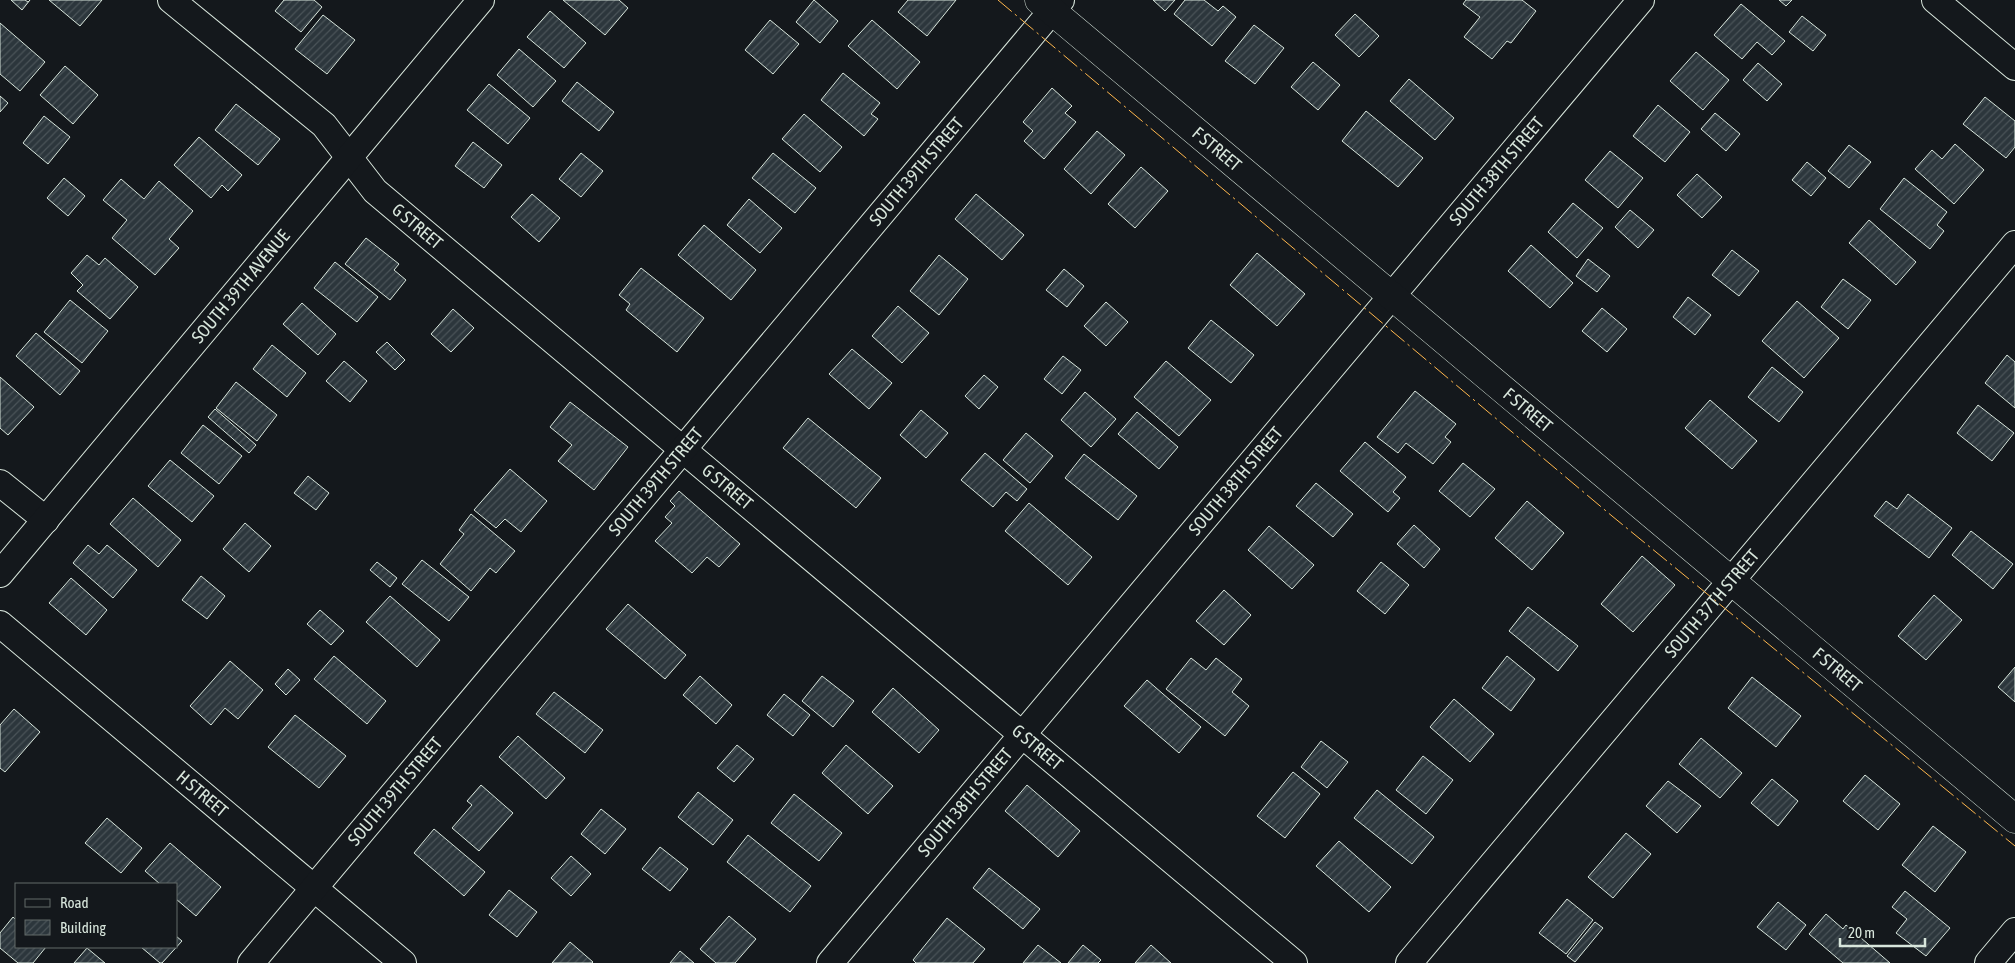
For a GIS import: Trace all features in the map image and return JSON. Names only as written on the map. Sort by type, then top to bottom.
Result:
[{"type":"main road","name":"F STREET","points":[[1050,4],[1392,296],[2015,819]]},
{"type":"street","name":"G STREET","points":[[171,0],[324,125],[375,191],[1294,963]]},
{"type":"street","name":"SOUTH 39TH AVENUE","points":[[0,574],[481,0]]},
{"type":"street","name":"SOUTH 38TH STREET","points":[[830,963],[1641,0]]},
{"type":"street","points":[[1935,0],[2015,67]]},
{"type":"street","name":"SOUTH 39TH STREET","points":[[251,963],[683,449],[1050,4]]},
{"type":"street","name":"SOUTH 37TH STREET","points":[[1409,963],[2015,244]]},
{"type":"street","points":[[0,483],[46,520]]},
{"type":"street","name":"H STREET","points":[[0,624],[403,963]]},
{"type":"street","points":[[1988,963],[2015,931]]},
{"type":"building","points":[[11,0],[25,0],[28,2],[30,0],[22,10]]},
{"type":"building","points":[[49,0],[102,0],[80,26]]},
{"type":"building","points":[[284,0],[314,0],[322,7],[301,32],[275,11]]},
{"type":"building","points":[[563,0],[619,0],[628,8],[605,35]]},
{"type":"building","points":[[814,0],[838,21],[820,43],[796,22]]},
{"type":"building","points":[[908,0],[956,0],[927,36],[898,12]]},
{"type":"building","points":[[1153,0],[1175,0],[1165,11]]},
{"type":"building","points":[[1185,0],[1204,0],[1218,11],[1223,6],[1236,17],[1212,46],[1174,14]]},
{"type":"building","points":[[1466,0],[1522,0],[1536,11],[1511,43],[1507,41],[1492,59],[1464,37],[1480,17],[1463,4]]},
{"type":"building","points":[[1779,0],[1792,0],[1786,6]]},
{"type":"building","points":[[1741,4],[1785,41],[1772,55],[1757,42],[1742,59],[1714,35]]},
{"type":"building","points":[[550,11],[586,43],[564,68],[527,37]]},
{"type":"building","points":[[1355,14],[1379,36],[1359,57],[1335,35]]},
{"type":"building","points":[[323,15],[355,40],[327,74],[295,49]]},
{"type":"building","points":[[1802,16],[1826,35],[1813,51],[1789,32]]},
{"type":"building","points":[[770,20],[799,44],[773,74],[745,50]]},
{"type":"building","points":[[872,20],[920,62],[897,89],[848,46]]},
{"type":"building","points":[[0,23],[45,62],[20,91],[0,74]]},
{"type":"building","points":[[1254,25],[1284,48],[1255,84],[1225,61]]},
{"type":"building","points":[[519,49],[556,81],[533,107],[497,75]]},
{"type":"building","points":[[1696,52],[1729,80],[1703,110],[1670,81]]},
{"type":"building","points":[[1313,62],[1340,85],[1318,110],[1291,87]]},
{"type":"building","points":[[1758,63],[1782,84],[1767,101],[1743,80]]},
{"type":"building","points":[[65,66],[98,95],[73,124],[40,95]]},
{"type":"building","points":[[843,73],[880,103],[871,114],[878,119],[864,136],[821,100]]},
{"type":"building","points":[[1409,79],[1454,118],[1435,140],[1390,101]]},
{"type":"building","points":[[577,82],[614,112],[599,131],[562,101]]},
{"type":"building","points":[[489,84],[530,118],[508,144],[467,110]]},
{"type":"building","points":[[1052,88],[1072,106],[1065,113],[1076,122],[1044,159],[1024,141],[1033,131],[1023,122]]},
{"type":"building","points":[[0,96],[8,103],[0,112]]},
{"type":"building","points":[[1985,97],[2015,121],[2015,147],[2006,158],[1963,124]]},
{"type":"building","points":[[236,104],[280,139],[258,165],[215,130]]},
{"type":"building","points":[[1658,105],[1690,132],[1665,162],[1633,136]]},
{"type":"building","points":[[1366,111],[1423,158],[1398,187],[1342,141]]},
{"type":"building","points":[[1715,113],[1740,134],[1726,151],[1701,129]]},
{"type":"building","points":[[804,114],[842,147],[820,172],[782,139]]},
{"type":"building","points":[[44,116],[70,137],[48,164],[23,143]]},
{"type":"building","points":[[1097,131],[1125,155],[1091,194],[1064,169]]},
{"type":"building","points":[[199,137],[242,175],[228,191],[222,185],[211,198],[174,165]]},
{"type":"building","points":[[473,142],[502,165],[484,188],[455,166]]},
{"type":"building","points":[[1955,144],[1984,170],[1954,204],[1915,169],[1932,150],[1942,159]]},
{"type":"building","points":[[1849,145],[1871,162],[1849,188],[1828,171]]},
{"type":"building","points":[[1610,151],[1643,178],[1618,208],[1585,180]]},
{"type":"building","points":[[581,153],[603,171],[581,197],[559,179]]},
{"type":"building","points":[[773,153],[816,188],[795,213],[752,178]]},
{"type":"building","points":[[1807,162],[1826,178],[1811,196],[1792,180]]},
{"type":"building","points":[[1141,167],[1168,191],[1135,228],[1108,204]]},
{"type":"building","points":[[1697,174],[1722,197],[1702,218],[1677,195]]},
{"type":"building","points":[[64,178],[85,196],[68,216],[47,198]]},
{"type":"building","points":[[1904,178],[1947,212],[1937,225],[1944,231],[1930,249],[1880,209]]},
{"type":"building","points":[[121,179],[144,199],[159,181],[193,211],[169,239],[179,248],[155,275],[112,238],[127,220],[103,200]]},
{"type":"building","points":[[532,194],[560,218],[539,242],[511,217]]},
{"type":"building","points":[[976,194],[1024,235],[1002,260],[955,219]]},
{"type":"building","points":[[749,199],[782,228],[760,253],[727,225]]},
{"type":"building","points":[[1573,203],[1603,228],[1577,258],[1548,232]]},
{"type":"building","points":[[1630,210],[1654,230],[1638,248],[1615,227]]},
{"type":"building","points":[[1869,220],[1916,262],[1896,285],[1849,243]]},
{"type":"building","points":[[704,225],[756,270],[731,300],[678,255]]},
{"type":"building","points":[[366,238],[399,264],[394,270],[406,280],[390,300],[345,264]]},
{"type":"building","points":[[1531,245],[1573,283],[1550,308],[1508,271]]},
{"type":"building","points":[[1732,250],[1759,271],[1739,296],[1712,275]]},
{"type":"building","points":[[1257,253],[1305,294],[1277,326],[1230,285]]},
{"type":"building","points":[[87,255],[99,265],[105,258],[138,287],[110,319],[77,291],[83,285],[71,273]]},
{"type":"building","points":[[939,255],[968,279],[939,315],[910,291]]},
{"type":"building","points":[[1588,259],[1610,276],[1597,292],[1576,276]]},
{"type":"building","points":[[335,262],[378,297],[357,322],[314,288]]},
{"type":"building","points":[[641,268],[704,318],[677,352],[626,310],[630,304],[619,295]]},
{"type":"building","points":[[1064,269],[1084,286],[1067,307],[1046,290]]},
{"type":"building","points":[[1843,279],[1871,300],[1848,329],[1821,307]]},
{"type":"building","points":[[1688,297],[1711,315],[1695,335],[1673,317]]},
{"type":"building","points":[[70,300],[108,331],[82,363],[44,332]]},
{"type":"building","points":[[1797,301],[1839,338],[1804,378],[1762,341]]},
{"type":"building","points":[[1106,302],[1128,322],[1106,346],[1084,326]]},
{"type":"building","points":[[302,303],[336,334],[318,355],[283,324]]},
{"type":"building","points":[[898,306],[929,333],[902,363],[872,336]]},
{"type":"building","points":[[1602,308],[1627,329],[1607,352],[1582,331]]},
{"type":"building","points":[[453,309],[474,328],[451,352],[431,334]]},
{"type":"building","points":[[1211,320],[1254,355],[1231,383],[1188,348]]},
{"type":"building","points":[[36,333],[80,371],[60,395],[16,356]]},
{"type":"building","points":[[387,342],[405,360],[395,370],[376,352]]},
{"type":"building","points":[[272,345],[306,373],[287,397],[253,369]]},
{"type":"building","points":[[852,349],[892,383],[869,409],[829,374]]},
{"type":"building","points":[[2007,355],[2015,362],[2015,408],[1985,383]]},
{"type":"building","points":[[1063,356],[1081,370],[1062,394],[1044,379]]},
{"type":"building","points":[[344,361],[367,381],[350,402],[326,381]]},
{"type":"building","points":[[1166,361],[1211,400],[1179,436],[1134,397]]},
{"type":"building","points":[[1772,367],[1803,392],[1779,422],[1748,397]]},
{"type":"building","points":[[984,375],[998,387],[979,409],[965,396]]},
{"type":"building","points":[[0,377],[34,407],[8,435],[0,428]]},
{"type":"building","points":[[236,382],[277,415],[257,441],[216,408]]},
{"type":"building","points":[[1415,391],[1456,424],[1445,437],[1451,442],[1433,464],[1406,443],[1398,453],[1377,437]]},
{"type":"building","points":[[1085,392],[1116,419],[1091,447],[1061,420]]},
{"type":"building","points":[[1710,400],[1757,441],[1732,469],[1685,428]]},
{"type":"building","points":[[570,402],[628,447],[594,490],[558,461],[572,445],[550,427]]},
{"type":"building","points":[[1978,405],[2014,433],[1992,461],[1957,433]]},
{"type":"building","points":[[215,409],[256,445],[249,453],[208,417]]},
{"type":"building","points":[[921,410],[948,433],[926,458],[900,435]]},
{"type":"building","points":[[1137,412],[1178,447],[1159,469],[1118,434]]},
{"type":"building","points":[[808,418],[881,478],[856,508],[783,448]]},
{"type":"building","points":[[203,425],[242,456],[219,484],[181,453]]},
{"type":"building","points":[[1026,433],[1053,456],[1030,483],[1003,460]]},
{"type":"building","points":[[1365,442],[1406,477],[1393,492],[1400,498],[1388,512],[1340,471]]},
{"type":"building","points":[[985,453],[1027,489],[1017,501],[1006,492],[993,507],[961,480]]},
{"type":"building","points":[[1084,454],[1137,496],[1118,520],[1065,478]]},
{"type":"building","points":[[170,460],[214,496],[192,522],[148,486]]},
{"type":"building","points":[[1463,463],[1495,489],[1470,517],[1439,491]]},
{"type":"building","points":[[510,469],[547,501],[521,532],[505,519],[496,528],[474,510]]},
{"type":"building","points":[[308,476],[329,493],[316,510],[294,493]]},
{"type":"building","points":[[1316,483],[1353,514],[1333,537],[1296,506]]},
{"type":"building","points":[[679,491],[740,544],[719,567],[707,557],[692,573],[655,541],[672,523],[665,517],[675,506],[670,501]]},
{"type":"building","points":[[1908,494],[1952,528],[1929,558],[1874,516],[1886,501],[1897,509]]},
{"type":"building","points":[[133,498],[181,540],[158,567],[110,524]]},
{"type":"building","points":[[1527,501],[1564,533],[1532,570],[1495,538]]},
{"type":"building","points":[[1029,503],[1092,557],[1068,585],[1005,531]]},
{"type":"building","points":[[471,514],[515,551],[496,573],[490,568],[471,591],[440,564],[464,534],[459,530]]},
{"type":"building","points":[[245,523],[271,546],[249,572],[223,549]]},
{"type":"building","points":[[1414,525],[1440,549],[1424,568],[1397,544]]},
{"type":"building","points":[[1269,526],[1314,565],[1292,589],[1248,550]]},
{"type":"building","points":[[1971,531],[2013,564],[1993,589],[1952,555]]},
{"type":"building","points":[[88,545],[99,554],[107,545],[137,570],[113,598],[73,563]]},
{"type":"building","points":[[1642,556],[1675,585],[1633,632],[1601,604]]},
{"type":"building","points":[[422,560],[469,597],[449,621],[402,584]]},
{"type":"building","points":[[377,562],[397,578],[390,587],[370,570]]},
{"type":"building","points":[[1381,562],[1409,585],[1385,614],[1357,591]]},
{"type":"building","points":[[201,576],[225,596],[207,619],[182,600]]},
{"type":"building","points":[[71,578],[107,610],[86,635],[49,603]]},
{"type":"building","points":[[1224,590],[1251,615],[1224,645],[1196,621]]},
{"type":"building","points":[[1934,595],[1962,620],[1926,660],[1898,636]]},
{"type":"building","points":[[390,596],[440,640],[417,667],[366,622]]},
{"type":"building","points":[[628,604],[686,655],[665,679],[606,629]]},
{"type":"building","points":[[1528,607],[1578,646],[1558,671],[1509,631]]},
{"type":"building","points":[[320,610],[344,631],[331,645],[307,624]]},
{"type":"building","points":[[334,656],[386,701],[367,724],[314,679]]},
{"type":"building","points":[[1507,656],[1535,679],[1511,711],[1482,688]]},
{"type":"building","points":[[1191,658],[1206,670],[1216,658],[1242,679],[1232,692],[1249,706],[1225,736],[1166,689]]},
{"type":"building","points":[[230,661],[263,690],[238,719],[225,708],[211,725],[190,706]]},
{"type":"building","points":[[2015,667],[2015,702],[1998,687]]},
{"type":"building","points":[[288,669],[300,680],[286,695],[275,684]]},
{"type":"building","points":[[700,676],[732,705],[716,724],[683,695]]},
{"type":"building","points":[[822,676],[854,701],[833,727],[802,701]]},
{"type":"building","points":[[1752,677],[1801,716],[1776,747],[1728,708]]},
{"type":"building","points":[[1147,680],[1201,727],[1179,753],[1124,706]]},
{"type":"building","points":[[893,688],[939,730],[919,753],[872,712]]},
{"type":"building","points":[[554,692],[603,730],[585,753],[536,714]]},
{"type":"building","points":[[784,694],[810,715],[793,736],[767,715]]},
{"type":"building","points":[[1454,699],[1494,734],[1470,762],[1430,727]]},
{"type":"building","points":[[14,709],[40,732],[5,772],[0,768],[0,725]]},
{"type":"building","points":[[295,715],[346,756],[319,788],[268,747]]},
{"type":"building","points":[[518,736],[565,778],[546,799],[499,757]]},
{"type":"building","points":[[1701,738],[1742,773],[1720,798],[1679,764]]},
{"type":"building","points":[[1321,741],[1348,762],[1327,788],[1301,767]]},
{"type":"building","points":[[737,745],[754,759],[734,782],[717,768]]},
{"type":"building","points":[[846,745],[893,786],[868,814],[822,773]]},
{"type":"building","points":[[1423,756],[1453,780],[1426,814],[1396,790]]},
{"type":"building","points":[[1293,772],[1320,794],[1285,838],[1257,816]]},
{"type":"building","points":[[1865,775],[1900,804],[1878,830],[1843,801]]},
{"type":"building","points":[[1772,779],[1798,801],[1778,826],[1751,803]]},
{"type":"building","points":[[1668,781],[1701,806],[1677,833],[1646,806]]},
{"type":"building","points":[[481,785],[513,813],[479,851],[452,828],[472,805],[467,801]]},
{"type":"building","points":[[1027,785],[1080,831],[1058,857],[1005,811]]},
{"type":"building","points":[[1377,790],[1434,837],[1412,864],[1354,818]]},
{"type":"building","points":[[698,792],[733,820],[713,845],[678,817]]},
{"type":"building","points":[[794,794],[842,833],[819,861],[771,823]]},
{"type":"building","points":[[601,809],[626,829],[605,854],[581,834]]},
{"type":"building","points":[[107,818],[142,848],[121,873],[85,843]]},
{"type":"building","points":[[1933,826],[1966,852],[1935,892],[1902,865]]},
{"type":"building","points":[[434,829],[485,872],[464,896],[414,853]]},
{"type":"building","points":[[1626,833],[1651,854],[1613,898],[1588,877]]},
{"type":"building","points":[[748,835],[811,886],[790,912],[727,862]]},
{"type":"building","points":[[1339,841],[1391,887],[1369,912],[1316,866]]},
{"type":"building","points":[[170,843],[221,887],[196,916],[178,901],[178,883],[159,883],[145,871]]},
{"type":"building","points":[[660,847],[688,869],[670,891],[642,869]]},
{"type":"building","points":[[571,856],[591,874],[571,896],[551,878]]},
{"type":"building","points":[[989,868],[1040,909],[1023,929],[973,888]]},
{"type":"building","points":[[509,890],[537,912],[517,937],[489,915]]},
{"type":"building","points":[[1905,891],[1950,928],[1926,956],[1896,933],[1907,919],[1892,907]]},
{"type":"building","points":[[1567,899],[1593,920],[1566,954],[1539,933]]},
{"type":"building","points":[[1778,902],[1806,925],[1786,950],[1757,927]]},
{"type":"building","points":[[1826,914],[1843,929],[1846,925],[1890,963],[1843,963],[1809,934]]},
{"type":"building","points":[[729,916],[756,939],[735,963],[716,963],[700,949]]},
{"type":"building","points":[[13,917],[15,919],[15,948],[45,948],[33,963],[18,963],[0,948],[0,933]]},
{"type":"building","points":[[947,918],[985,949],[973,963],[916,963],[913,960]]},
{"type":"building","points":[[1595,922],[1603,928],[1575,962],[1567,956]]},
{"type":"building","points":[[570,942],[593,962],[552,963]]},
{"type":"building","points":[[1038,945],[1061,963],[1023,963]]},
{"type":"building","points":[[1083,945],[1101,960],[1098,963],[1068,963]]},
{"type":"building","points":[[1151,945],[1171,963],[1135,963]]},
{"type":"building","points":[[87,948],[105,963],[74,963]]},
{"type":"building","points":[[142,948],[176,948],[160,963]]},
{"type":"building","points":[[680,951],[694,963],[670,963]]},
{"type":"power","points":[[998,0],[1612,516],[2015,846]]}]
